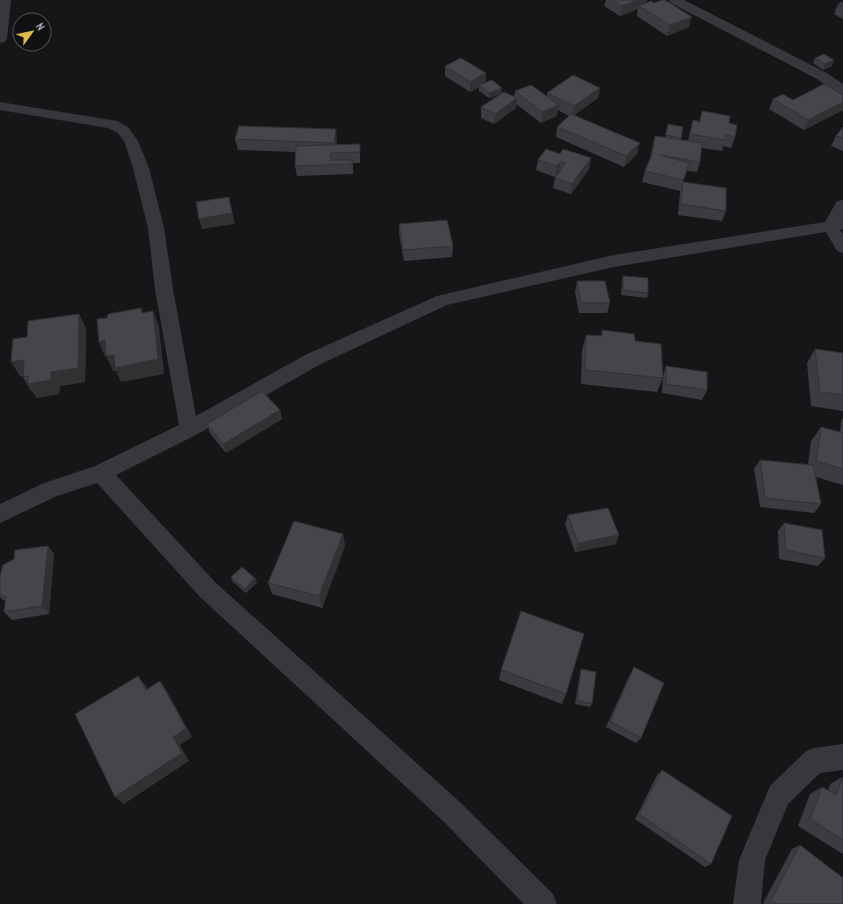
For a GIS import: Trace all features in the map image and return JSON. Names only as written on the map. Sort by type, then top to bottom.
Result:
[{"type":"street","points":[[0,39],[2,32],[2,10],[5,0]]},
{"type":"street","points":[[675,0],[822,76],[843,90]]},
{"type":"street","points":[[0,106],[112,124],[123,130],[131,141],[156,228],[164,289],[189,428]]},
{"type":"street","points":[[843,205],[836,225],[843,247]]},
{"type":"street","points":[[0,514],[51,489],[101,473],[189,428],[312,360],[443,300],[614,261],[836,225]]},
{"type":"street","points":[[101,473],[208,590],[452,812],[543,904]]},
{"type":"street","points":[[747,904],[752,860],[779,795],[814,761],[843,757]]},
{"type":"building","points":[[613,0],[638,0],[622,6]]},
{"type":"building","points":[[665,0],[692,17],[670,25],[639,6],[651,1],[654,3]]},
{"type":"building","points":[[824,54],[834,60],[825,64],[815,58]]},
{"type":"building","points":[[461,58],[486,73],[470,82],[445,66]]},
{"type":"building","points":[[573,75],[600,88],[574,106],[547,93]]},
{"type":"building","points":[[492,80],[502,88],[489,93],[479,85]]},
{"type":"building","points":[[824,84],[843,95],[843,102],[808,120],[773,99],[783,94],[793,100]]},
{"type":"building","points":[[531,85],[559,105],[542,112],[515,91]]},
{"type":"building","points":[[504,92],[517,98],[495,114],[481,107]]},
{"type":"building","points":[[702,111],[730,116],[729,123],[737,125],[735,137],[726,135],[725,140],[690,134],[693,120],[700,122]]},
{"type":"building","points":[[571,114],[640,143],[626,156],[557,127]]},
{"type":"building","points":[[668,124],[683,127],[681,138],[666,135]]},
{"type":"building","points":[[239,126],[336,129],[334,143],[235,139]]},
{"type":"building","points":[[843,127],[843,138],[836,136]]},
{"type":"building","points":[[655,136],[702,143],[700,162],[660,155],[689,163],[683,180],[645,171],[652,154]]},
{"type":"building","points":[[360,144],[360,152],[331,153],[331,160],[352,160],[352,164],[295,166],[296,146]]},
{"type":"building","points":[[546,149],[560,154],[563,149],[591,158],[572,184],[555,178],[565,163],[560,162],[557,166],[538,160]]},
{"type":"building","points":[[683,182],[726,188],[726,211],[681,204]]},
{"type":"building","points":[[229,197],[232,213],[199,219],[196,202]]},
{"type":"building","points":[[447,220],[453,246],[403,250],[399,224]]},
{"type":"building","points":[[623,276],[648,278],[648,293],[623,290]]},
{"type":"building","points":[[577,281],[605,281],[610,303],[581,303]]},
{"type":"building","points":[[141,308],[142,313],[153,311],[158,359],[115,368],[114,355],[106,356],[105,340],[99,342],[97,319],[107,318],[108,314]]},
{"type":"building","points":[[79,314],[78,368],[51,372],[51,380],[28,384],[28,376],[23,377],[24,360],[11,362],[13,339],[27,337],[28,321]]},
{"type":"building","points":[[602,330],[634,334],[635,341],[661,344],[663,378],[585,370],[586,335],[602,336]]},
{"type":"building","points":[[815,349],[843,353],[843,395],[820,392]]},
{"type":"building","points":[[666,366],[707,372],[707,390],[666,384]]},
{"type":"building","points":[[262,391],[280,410],[223,444],[207,424]]},
{"type":"building","points":[[821,427],[843,433],[843,469],[816,461]]},
{"type":"building","points":[[760,460],[813,465],[821,504],[765,498]]},
{"type":"building","points":[[608,508],[619,535],[578,543],[568,515]]},
{"type":"building","points":[[294,521],[343,534],[319,596],[268,583]]},
{"type":"building","points":[[784,523],[822,530],[825,558],[786,550]]},
{"type":"building","points":[[48,546],[42,606],[4,612],[6,597],[0,594],[0,576],[3,565],[14,559],[15,550]]},
{"type":"building","points":[[242,567],[255,578],[245,589],[231,577]]},
{"type":"building","points":[[521,611],[584,634],[566,694],[501,670]]},
{"type":"building","points":[[634,667],[664,683],[641,738],[610,721]]},
{"type":"building","points":[[581,669],[596,672],[592,704],[577,700]]},
{"type":"building","points":[[138,676],[146,690],[160,681],[186,728],[173,737],[182,753],[115,797],[75,714]]},
{"type":"building","points":[[662,770],[732,816],[711,864],[639,814]]},
{"type":"building","points":[[843,777],[843,840],[810,819],[822,787],[836,795]]},
{"type":"building","points":[[800,845],[843,878],[843,904],[776,904],[771,900]]}]
